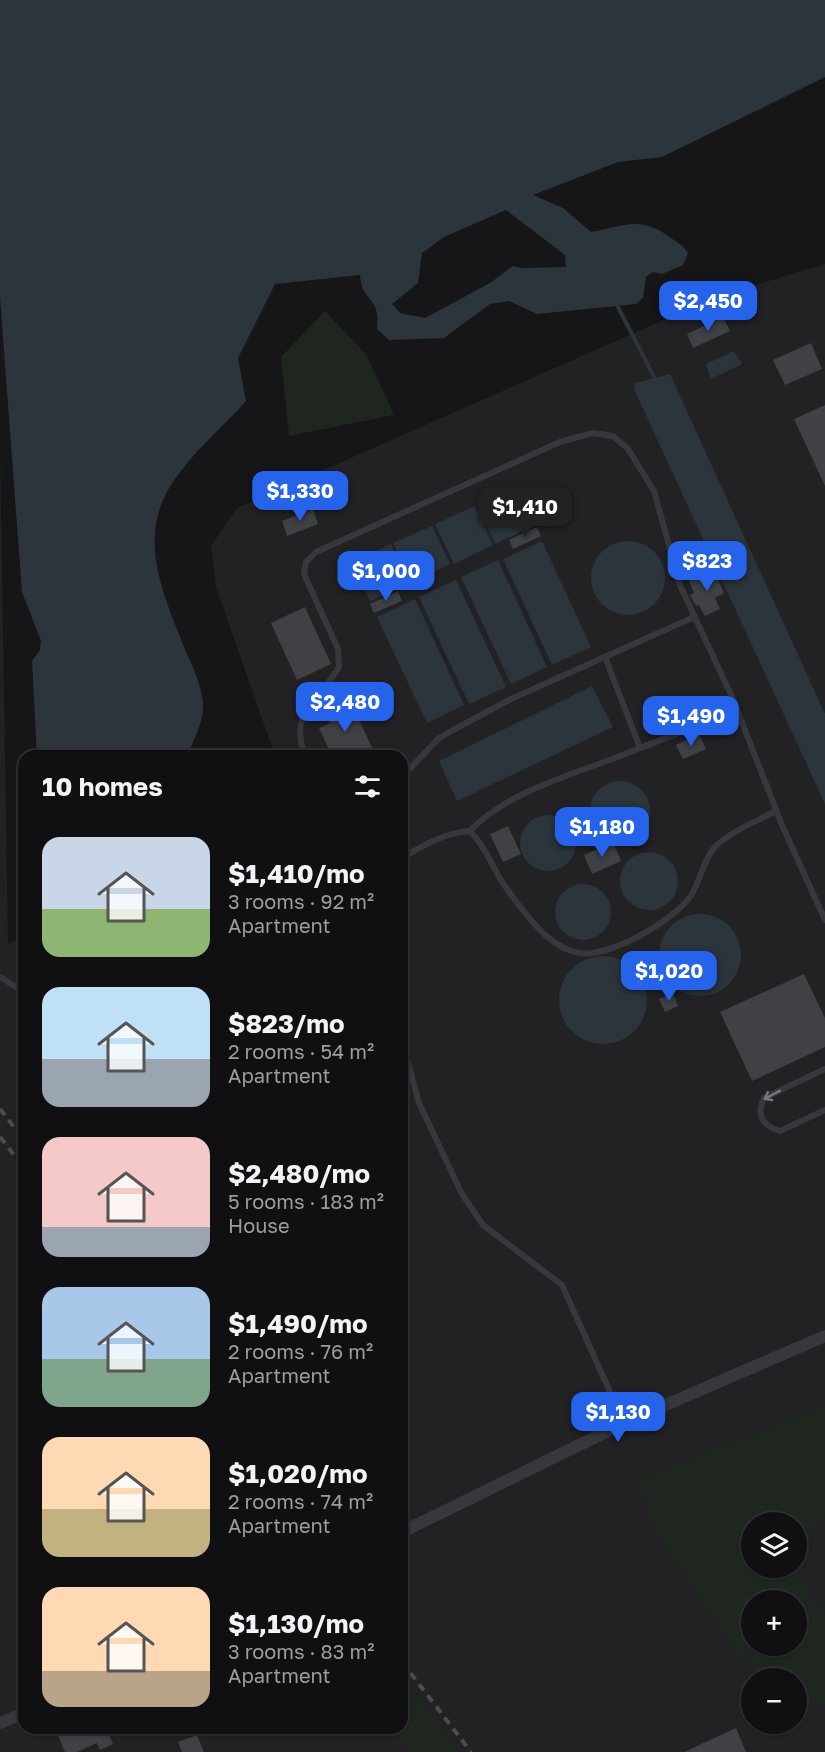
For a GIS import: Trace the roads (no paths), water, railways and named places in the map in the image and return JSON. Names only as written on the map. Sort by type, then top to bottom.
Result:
[{"type":"street","points":[[408,1529],[624,1423],[825,1336]]},
{"type":"street","points":[[0,1723],[18,1716]]},
{"type":"lane","points":[[303,750],[298,730],[302,717],[339,667],[338,649],[304,574],[306,562],[316,552],[560,442],[593,433],[613,436],[627,449],[654,492],[681,585],[737,710],[776,811],[825,920]]},
{"type":"lane","points":[[408,771],[439,738],[511,699],[694,617]]},
{"type":"lane","points":[[605,657],[640,748]]},
{"type":"lane","points":[[408,855],[435,839],[455,832],[470,831],[485,815],[503,805],[737,710]]},
{"type":"lane","points":[[470,831],[480,842],[506,887],[544,934],[567,951],[582,954],[612,947],[656,928],[691,896],[713,849],[730,835],[776,811]]},
{"type":"lane","points":[[0,977],[18,988]]},
{"type":"lane","points":[[408,1063],[419,1102],[462,1194],[483,1225],[562,1285],[624,1423]]},
{"type":"lane","points":[[825,1069],[764,1098],[759,1108],[761,1119],[767,1127],[780,1131],[825,1110]]},
{"type":"waterway","points":[[618,307],[654,377]]},
{"type":"railway","points":[[0,1109],[18,1132]]},
{"type":"railway","points":[[0,1137],[18,1160]]},
{"type":"railway","points":[[408,1670],[471,1752]]}]
